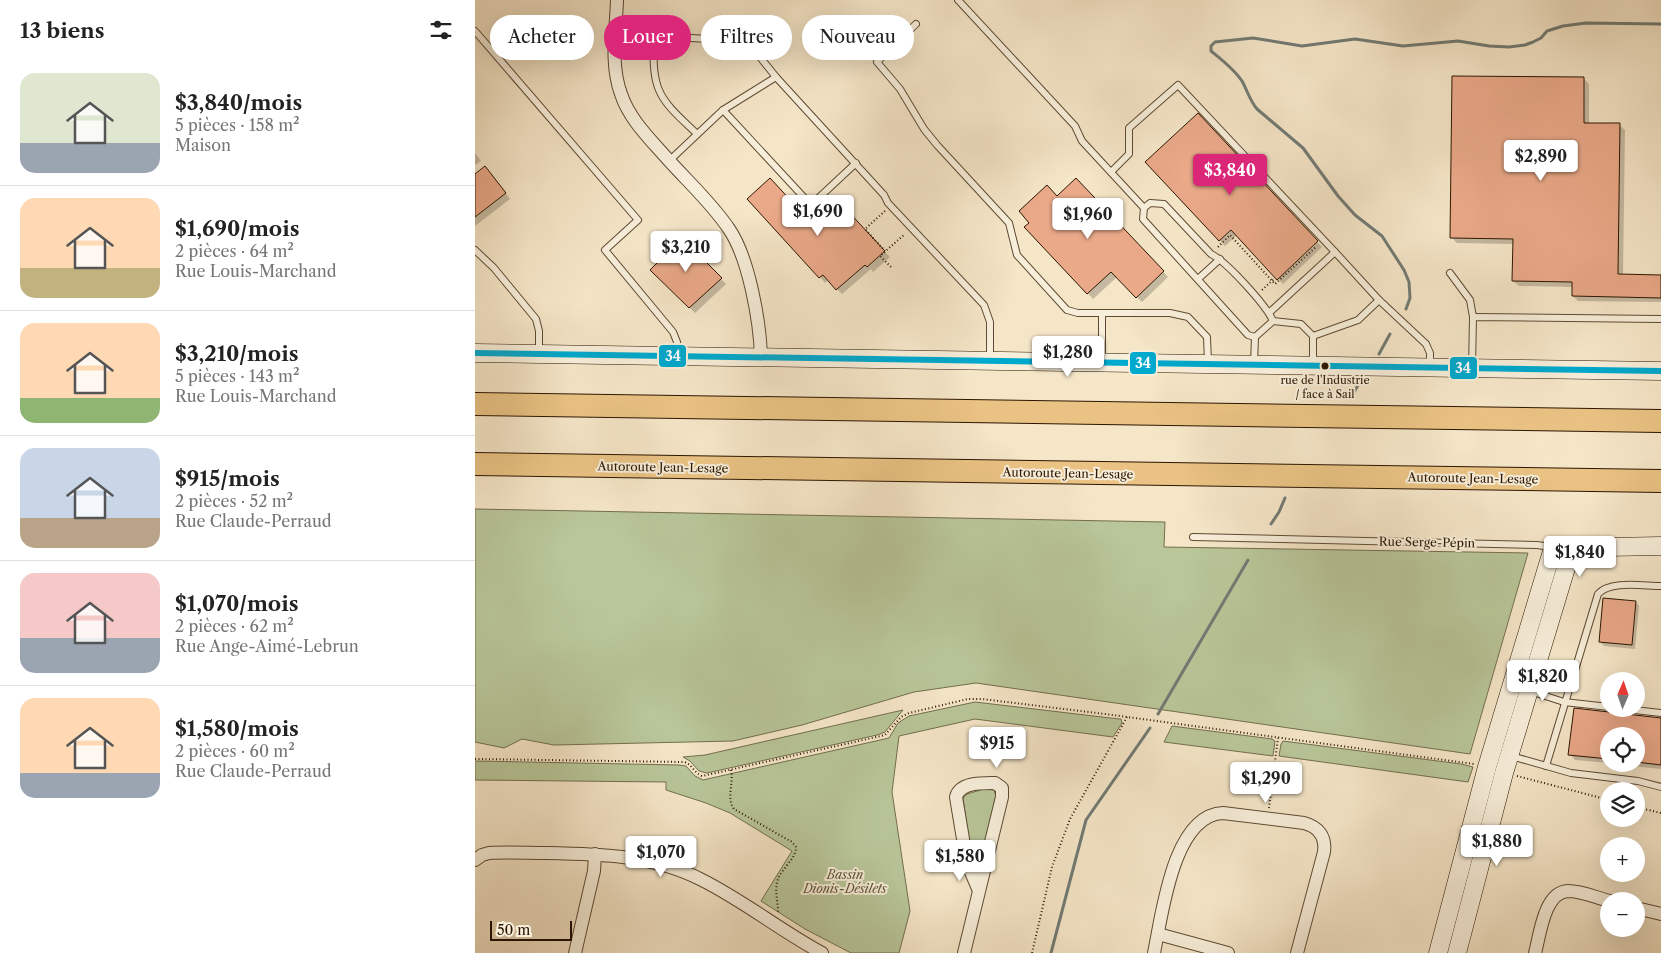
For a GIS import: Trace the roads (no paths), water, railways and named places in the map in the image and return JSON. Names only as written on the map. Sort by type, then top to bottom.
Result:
[{"type":"highway","points":[[475,404],[1661,421]]},
{"type":"highway","name":"Autoroute Jean-Lesage","points":[[475,464],[1661,481]]},
{"type":"street","points":[[617,0],[615,63],[621,95],[636,123],[725,223],[739,246],[745,262],[751,290],[760,339],[761,357]]},
{"type":"street","points":[[475,354],[1661,370]]},
{"type":"street","name":"Rue Serge-Pépin","points":[[1553,548],[1661,546]]},
{"type":"street","points":[[1438,953],[1487,767],[1553,548]]},
{"type":"street","points":[[1457,953],[1509,756],[1572,548]]},
{"type":"street","points":[[963,953],[979,891],[1003,792],[1001,786],[995,782],[965,787],[960,790],[956,797],[967,863],[979,891]]},
{"type":"street","points":[[1154,953],[1172,868],[1191,833],[1202,820],[1214,814],[1223,813],[1304,823],[1320,832],[1325,849],[1297,953]]},
{"type":"street","points":[[475,860],[482,855],[493,853],[595,854],[647,860],[691,874],[725,892],[790,935],[822,953]]},
{"type":"street","points":[[575,953],[594,871],[595,854]]},
{"type":"street","points":[[1535,953],[1549,904],[1553,898],[1559,893],[1570,891],[1600,898]]},
{"type":"street","points":[[1645,910],[1661,914]]},
{"type":"street","points":[[1158,934],[1229,953]]},
{"type":"lane","points":[[958,0],[1075,126],[1082,142],[1144,208]]},
{"type":"lane","points":[[916,24],[877,62],[900,89],[924,129],[937,145],[1009,223],[1017,255],[1067,310],[1078,313],[1170,313],[1188,317],[1207,337],[1208,364]]},
{"type":"lane","points":[[475,31],[638,220],[605,250],[673,332],[677,342],[676,356]]},
{"type":"lane","points":[[697,134],[664,100],[658,89],[655,76],[653,36],[747,41],[776,77],[884,195],[891,206],[984,304],[990,322],[990,361]]},
{"type":"lane","points":[[669,160],[723,110],[776,77]]},
{"type":"lane","points":[[1111,172],[1129,154],[1129,128],[1179,85],[1379,300],[1426,344],[1430,353],[1430,368]]},
{"type":"lane","points":[[723,110],[811,205],[856,163]]},
{"type":"lane","points":[[1255,337],[1248,335],[1143,219],[1144,208],[1150,203],[1164,204],[1211,254],[1220,259],[1255,296],[1269,312],[1273,321]]},
{"type":"lane","points":[[475,250],[494,268],[536,319],[539,331],[539,354]]},
{"type":"lane","points":[[1269,312],[1335,252]]},
{"type":"lane","points":[[1198,279],[1220,259]]},
{"type":"lane","points":[[1450,273],[1470,300],[1473,317],[1472,368]]},
{"type":"lane","points":[[1313,336],[1358,320],[1379,300]]},
{"type":"lane","points":[[1102,313],[1102,363]]},
{"type":"lane","points":[[1473,317],[1661,319]]},
{"type":"lane","points":[[1254,365],[1255,337],[1273,321],[1301,324],[1313,336],[1313,366]]},
{"type":"lane","name":"Rue Serge-Pépin","points":[[1193,537],[1537,545],[1553,548]]},
{"type":"lane","points":[[1546,766],[1596,598],[1600,591],[1612,586],[1661,586]]},
{"type":"lane","points":[[1530,691],[1564,702],[1600,706]]},
{"type":"lane","points":[[1645,711],[1661,713]]},
{"type":"lane","points":[[1509,756],[1571,772],[1638,781],[1661,787]]},
{"type":"waterway","points":[[1406,309],[1410,298],[1409,282],[1404,270],[1382,236],[1355,215],[1338,196],[1303,148],[1257,109],[1252,103],[1242,81],[1228,65],[1211,51],[1211,46],[1215,42],[1253,38],[1302,46],[1355,39],[1403,46],[1458,41],[1509,47],[1533,42],[1541,38],[1547,31],[1563,26],[1586,23],[1661,24]]},
{"type":"waterway","points":[[1379,354],[1390,334]]},
{"type":"waterway","points":[[1353,394],[1362,378]]},
{"type":"waterway","points":[[1271,524],[1285,498]]},
{"type":"waterway","points":[[1158,714],[1248,560]]},
{"type":"waterway","points":[[1051,953],[1086,820],[1150,728]]},
{"type":"place","name":"rue de l'Industrie / face à Sail","points":[[1325,366]]},
{"type":"park label","name":"Bassin Dionis-Désilets","points":[[845,881]]}]
